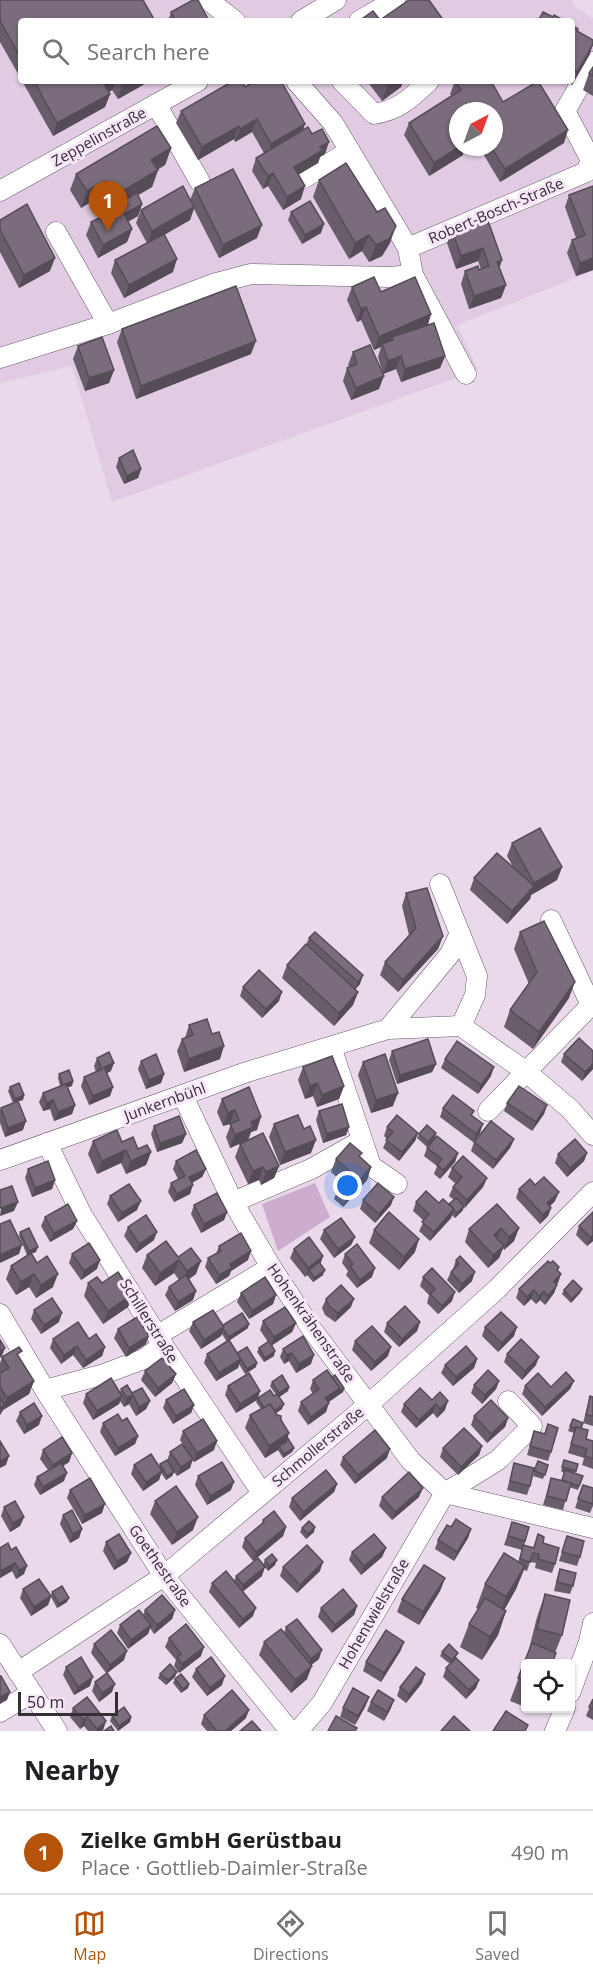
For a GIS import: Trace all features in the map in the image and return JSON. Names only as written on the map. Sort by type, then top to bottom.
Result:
[{"type":"street","points":[[208,0],[231,18]]},
{"type":"street","points":[[306,18],[336,0]]},
{"type":"street","points":[[364,18],[395,0]]},
{"type":"street","name":"Robert-Bosch-Straße","points":[[408,248],[586,172],[591,160],[565,111],[593,62]]},
{"type":"street","name":"Zeppelinstraße","points":[[0,191],[193,84]]},
{"type":"street","points":[[299,84],[333,123],[408,248],[413,274],[466,374]]},
{"type":"street","points":[[317,105],[341,84]]},
{"type":"street","points":[[345,84],[374,114],[391,111],[411,98],[426,84]]},
{"type":"street","points":[[156,104],[200,182]]},
{"type":"street","points":[[302,179],[350,151]]},
{"type":"street","points":[[56,232],[108,324]]},
{"type":"street","points":[[0,358],[108,324],[213,284],[251,274],[390,277],[413,274]]},
{"type":"street","points":[[440,884],[477,976],[475,995],[461,1026],[525,1071],[570,1109],[593,1135]]},
{"type":"street","points":[[488,1111],[591,1005],[551,920]]},
{"type":"street","points":[[388,1029],[450,954],[460,933]]},
{"type":"street","name":"Junkernbühl","points":[[0,1160],[247,1072],[388,1029],[461,1026]]},
{"type":"street","points":[[331,1047],[371,1166],[397,1184]]},
{"type":"street","name":"Hohenkrähenstraße","points":[[183,1095],[233,1202],[271,1267],[313,1332],[411,1461],[445,1493],[593,1528]]},
{"type":"street","points":[[233,1202],[311,1169],[361,1141]]},
{"type":"street","name":"Schillerstraße","points":[[47,1143],[82,1215],[160,1340],[262,1493]]},
{"type":"street","name":"Schmollerstraße","points":[[18,1672],[164,1576],[369,1404],[497,1289],[593,1192]]},
{"type":"street","points":[[45,1390],[101,1375],[144,1359],[160,1340],[271,1267]]},
{"type":"street","name":"Goethestraße","points":[[0,1314],[45,1390],[164,1576],[290,1731]]},
{"type":"street","points":[[445,1493],[498,1460],[535,1424],[508,1401]]},
{"type":"street","name":"Hohentwielstraße","points":[[298,1731],[322,1703],[445,1493]]},
{"type":"street","points":[[575,1684],[588,1661],[593,1623]]},
{"type":"street","points":[[0,1644],[57,1731]]},
{"type":"street","points":[[0,1712],[31,1693]]},
{"type":"street","points":[[555,1731],[563,1713]]},
{"type":"shaded area","points":[[0,0],[572,0],[574,7],[593,18],[593,271],[457,325],[478,370],[112,502],[72,366],[0,383]]},
{"type":"shaded area","points":[[315,1183],[330,1217],[278,1251],[262,1204]]},
{"type":"building","points":[[0,0],[143,0],[153,18],[18,18],[18,53],[0,21]]},
{"type":"building","points":[[193,0],[198,0],[207,18],[174,18],[171,12]]},
{"type":"building","points":[[409,0],[429,0],[442,18],[383,18]]},
{"type":"building","points":[[373,11],[378,18],[363,18]]},
{"type":"building","points":[[543,12],[560,18],[540,18]]},
{"type":"building","points":[[575,27],[577,31],[593,40],[577,72],[575,71]]},
{"type":"building","points":[[36,84],[104,84],[110,94],[57,123]]},
{"type":"building","points":[[228,84],[244,84],[245,87],[250,84],[283,84],[305,124],[271,144],[257,119],[240,129],[239,126],[202,147],[181,111]]},
{"type":"building","points":[[457,84],[493,84],[503,102],[449,102],[449,153],[434,163],[409,123],[461,90]]},
{"type":"building","points":[[533,84],[540,84],[568,130],[505,169],[497,156],[503,156],[503,102]]},
{"type":"building","points":[[157,126],[171,148],[151,160],[158,170],[114,196],[105,181],[87,191],[76,174]]},
{"type":"building","points":[[308,127],[312,134],[322,129],[329,142],[320,147],[323,150],[294,167],[305,186],[287,197],[273,173],[268,176],[256,158]]},
{"type":"building","points":[[346,163],[377,212],[385,208],[396,226],[389,239],[376,245],[369,235],[355,243],[319,180]]},
{"type":"building","points":[[233,169],[262,225],[223,245],[195,188]]},
{"type":"building","points":[[183,186],[194,207],[152,231],[141,210]]},
{"type":"building","points":[[593,186],[593,258],[580,263],[572,240],[585,235],[569,195]]},
{"type":"building","points":[[137,193],[142,204],[124,214],[132,229],[103,245],[91,222],[117,209],[115,205]]},
{"type":"building","points":[[310,201],[324,224],[305,235],[291,212]]},
{"type":"building","points":[[27,204],[55,258],[24,275],[0,230],[0,220]]},
{"type":"building","points":[[487,218],[502,260],[497,262],[506,285],[474,296],[465,271],[478,266],[479,270],[489,266],[483,248],[461,256],[452,230]]},
{"type":"building","points":[[164,234],[177,259],[129,285],[115,260]]},
{"type":"building","points":[[374,277],[381,292],[415,277],[431,314],[379,337],[366,307],[361,309],[352,287]]},
{"type":"building","points":[[236,286],[256,341],[141,386],[122,329]]},
{"type":"building","points":[[434,323],[445,356],[405,369],[401,356],[388,361],[382,344],[393,340],[392,337]]},
{"type":"building","points":[[102,337],[114,370],[89,378],[78,346]]},
{"type":"building","points":[[370,345],[384,376],[356,388],[347,368],[357,364],[353,352]]},
{"type":"building","points":[[133,450],[141,469],[127,476],[119,458]]},
{"type":"building","points":[[540,828],[562,867],[534,883],[512,843]]},
{"type":"building","points":[[497,853],[534,886],[512,911],[474,878]]},
{"type":"building","points":[[427,888],[443,936],[403,980],[385,962],[416,928],[406,893]]},
{"type":"building","points":[[544,921],[575,982],[539,1032],[510,1010],[537,972],[520,932]]},
{"type":"building","points":[[315,932],[363,975],[358,982],[309,938]]},
{"type":"building","points":[[306,944],[358,992],[339,1013],[287,965]]},
{"type":"building","points":[[259,970],[282,992],[266,1009],[243,987]]},
{"type":"building","points":[[207,1019],[212,1034],[219,1032],[224,1046],[189,1059],[182,1039],[193,1035],[189,1025]]},
{"type":"building","points":[[579,1038],[593,1051],[593,1064],[585,1072],[564,1054]]},
{"type":"building","points":[[428,1039],[436,1064],[400,1075],[392,1051]]},
{"type":"building","points":[[457,1041],[494,1067],[481,1085],[445,1059]]},
{"type":"building","points":[[109,1052],[114,1063],[104,1067],[113,1087],[93,1096],[84,1077],[102,1069],[97,1058]]},
{"type":"building","points":[[156,1054],[164,1074],[149,1080],[141,1061]]},
{"type":"building","points":[[385,1054],[398,1093],[376,1100],[363,1062]]},
{"type":"building","points":[[332,1056],[344,1086],[322,1095],[317,1083],[310,1086],[303,1067]]},
{"type":"building","points":[[69,1070],[73,1081],[63,1085],[59,1074]]},
{"type":"building","points":[[19,1083],[24,1095],[15,1099],[10,1087]]},
{"type":"building","points":[[66,1084],[75,1105],[58,1112],[53,1100],[47,1103],[43,1093]]},
{"type":"building","points":[[519,1086],[547,1105],[536,1122],[507,1103]]},
{"type":"building","points":[[249,1087],[261,1117],[251,1122],[253,1127],[235,1135],[230,1124],[239,1120],[235,1110],[228,1113],[222,1099]]},
{"type":"building","points":[[453,1095],[474,1111],[471,1115],[483,1124],[476,1134],[443,1108]]},
{"type":"building","points":[[18,1101],[26,1121],[8,1128],[1,1108]]},
{"type":"building","points":[[342,1104],[349,1127],[327,1134],[319,1111]]},
{"type":"building","points":[[298,1115],[304,1129],[310,1126],[316,1140],[285,1152],[274,1124]]},
{"type":"building","points":[[397,1115],[418,1133],[402,1152],[386,1140],[393,1132],[387,1127]]},
{"type":"building","points":[[179,1116],[186,1134],[160,1143],[154,1126]]},
{"type":"building","points":[[491,1121],[514,1139],[496,1160],[474,1142]]},
{"type":"building","points":[[427,1125],[436,1133],[428,1142],[419,1134]]},
{"type":"building","points":[[117,1130],[122,1142],[133,1137],[138,1149],[147,1145],[151,1152],[131,1161],[126,1150],[102,1161],[93,1141]]},
{"type":"building","points":[[263,1133],[279,1166],[266,1172],[263,1167],[253,1171],[240,1144]]},
{"type":"building","points":[[437,1136],[458,1153],[444,1170],[437,1165],[442,1159],[427,1148]]},
{"type":"building","points":[[575,1139],[587,1153],[570,1168],[558,1154]]},
{"type":"building","points":[[350,1143],[362,1153],[359,1156],[371,1167],[348,1194],[339,1186],[351,1172],[336,1159]]},
{"type":"building","points":[[196,1150],[206,1169],[189,1177],[193,1185],[177,1194],[171,1183],[185,1176],[176,1161]]},
{"type":"building","points":[[463,1156],[487,1178],[467,1200],[453,1187],[462,1177],[452,1168]]},
{"type":"building","points":[[48,1161],[55,1180],[35,1188],[28,1169]]},
{"type":"building","points":[[544,1177],[559,1192],[547,1203],[551,1208],[543,1215],[519,1189],[530,1179],[535,1185]]},
{"type":"building","points":[[378,1183],[394,1197],[379,1214],[363,1200]]},
{"type":"building","points":[[129,1184],[141,1201],[122,1213],[110,1196]]},
{"type":"building","points":[[12,1186],[18,1202],[1,1208],[0,1190]]},
{"type":"building","points":[[426,1191],[439,1203],[443,1199],[454,1209],[434,1232],[422,1222],[429,1214],[416,1202]]},
{"type":"building","points":[[217,1193],[227,1212],[204,1224],[194,1205]]},
{"type":"building","points":[[456,1198],[464,1206],[457,1213],[449,1204]]},
{"type":"building","points":[[68,1204],[77,1221],[54,1233],[45,1217]]},
{"type":"building","points":[[497,1204],[519,1228],[509,1237],[501,1228],[494,1235],[504,1246],[493,1255],[469,1229]]},
{"type":"building","points":[[389,1212],[419,1239],[404,1257],[374,1230]]},
{"type":"building","points":[[593,1212],[593,1235],[591,1238],[579,1226]]},
{"type":"building","points":[[146,1215],[157,1232],[139,1244],[128,1227]]},
{"type":"building","points":[[341,1218],[355,1237],[338,1249],[324,1230]]},
{"type":"building","points":[[10,1220],[22,1245],[0,1255],[0,1224]]},
{"type":"building","points":[[29,1228],[38,1247],[29,1251],[20,1232]]},
{"type":"building","points":[[241,1233],[251,1251],[230,1264],[232,1268],[219,1275],[208,1258],[221,1251],[219,1246]]},
{"type":"building","points":[[309,1237],[323,1256],[308,1268],[294,1249]]},
{"type":"building","points":[[166,1241],[178,1257],[191,1248],[201,1261],[187,1271],[179,1260],[160,1273],[147,1255]]},
{"type":"building","points":[[89,1243],[100,1260],[84,1271],[72,1254]]},
{"type":"building","points":[[357,1244],[375,1268],[360,1280],[350,1266],[353,1264],[345,1254]]},
{"type":"building","points":[[31,1253],[37,1263],[47,1256],[58,1274],[41,1285],[34,1274],[21,1282],[11,1266]]},
{"type":"building","points":[[460,1256],[475,1272],[462,1284],[451,1272],[459,1264],[456,1260]]},
{"type":"building","points":[[548,1261],[550,1263],[553,1261],[559,1267],[557,1270],[561,1274],[554,1281],[557,1285],[548,1296],[544,1291],[539,1296],[534,1290],[527,1297],[519,1289]]},
{"type":"building","points":[[319,1262],[325,1270],[314,1278],[309,1270]]},
{"type":"building","points":[[432,1268],[455,1292],[442,1306],[430,1294],[435,1289],[423,1277]]},
{"type":"building","points":[[118,1272],[133,1294],[108,1311],[88,1283],[97,1277],[102,1283]]},
{"type":"building","points":[[186,1275],[196,1291],[178,1302],[169,1287]]},
{"type":"building","points":[[265,1277],[276,1295],[252,1311],[241,1293]]},
{"type":"building","points":[[573,1280],[582,1289],[572,1299],[564,1290]]},
{"type":"building","points":[[341,1285],[354,1299],[338,1313],[329,1306],[326,1299]]},
{"type":"building","points":[[52,1298],[62,1313],[44,1325],[34,1310]]},
{"type":"building","points":[[405,1306],[420,1322],[402,1339],[387,1323]]},
{"type":"building","points":[[285,1307],[296,1323],[274,1337],[263,1321]]},
{"type":"building","points":[[213,1310],[224,1327],[204,1340],[193,1322]]},
{"type":"building","points":[[501,1312],[517,1327],[502,1343],[485,1327]]},
{"type":"building","points":[[242,1313],[249,1324],[229,1337],[223,1325]]},
{"type":"building","points":[[137,1317],[149,1336],[129,1348],[118,1329]]},
{"type":"building","points":[[78,1322],[89,1339],[96,1334],[105,1347],[86,1360],[77,1346],[64,1355],[53,1339]]},
{"type":"building","points":[[372,1326],[391,1347],[375,1362],[355,1341]]},
{"type":"building","points":[[303,1336],[314,1355],[299,1364],[292,1353],[287,1355],[283,1349]]},
{"type":"building","points":[[521,1339],[539,1357],[525,1371],[507,1354]]},
{"type":"building","points":[[0,1340],[5,1348],[0,1351]]},
{"type":"building","points":[[229,1340],[241,1359],[219,1373],[207,1354]]},
{"type":"building","points":[[269,1341],[275,1351],[265,1358],[259,1348]]},
{"type":"building","points":[[466,1346],[477,1359],[456,1377],[445,1365]]},
{"type":"building","points":[[19,1347],[22,1351],[17,1354],[34,1381],[7,1398],[0,1387],[0,1373],[9,1368],[2,1357]]},
{"type":"building","points":[[247,1347],[257,1363],[247,1369],[237,1353]]},
{"type":"building","points":[[162,1358],[176,1374],[158,1388],[145,1371]]},
{"type":"building","points":[[327,1370],[340,1388],[325,1398],[329,1403],[311,1417],[301,1402],[319,1389],[313,1380]]},
{"type":"building","points":[[488,1370],[499,1381],[485,1395],[474,1385]]},
{"type":"building","points":[[566,1372],[574,1381],[545,1407],[525,1386],[538,1373],[551,1387]]},
{"type":"building","points":[[249,1373],[260,1391],[240,1404],[228,1386]]},
{"type":"building","points":[[282,1375],[289,1387],[279,1393],[272,1382]]},
{"type":"building","points":[[335,1375],[344,1388],[338,1392],[340,1388],[332,1377]]},
{"type":"building","points":[[111,1378],[122,1396],[97,1411],[86,1394]]},
{"type":"building","points":[[127,1385],[132,1393],[142,1388],[150,1401],[139,1407],[133,1395],[127,1398],[121,1389]]},
{"type":"building","points":[[420,1388],[432,1400],[440,1392],[448,1401],[440,1409],[436,1404],[419,1420],[404,1404]]},
{"type":"building","points":[[184,1389],[194,1405],[176,1416],[166,1400]]},
{"type":"building","points":[[270,1390],[274,1396],[277,1394],[284,1404],[274,1411],[270,1404],[264,1408],[258,1398]]},
{"type":"building","points":[[590,1396],[593,1397],[593,1416],[586,1415]]},
{"type":"building","points":[[0,1398],[5,1405],[0,1408]]},
{"type":"building","points":[[491,1400],[508,1418],[491,1434],[474,1416]]},
{"type":"building","points":[[34,1403],[42,1416],[27,1425],[20,1412]]},
{"type":"building","points":[[270,1404],[277,1415],[281,1416],[289,1433],[269,1446],[250,1415]]},
{"type":"building","points":[[118,1414],[122,1421],[127,1418],[138,1436],[118,1448],[103,1423]]},
{"type":"building","points":[[203,1419],[217,1441],[197,1453],[183,1431]]},
{"type":"building","points":[[573,1419],[583,1423],[581,1428],[576,1427],[576,1429],[570,1426]]},
{"type":"building","points":[[548,1424],[558,1428],[551,1452],[530,1446],[534,1431],[545,1434]]},
{"type":"building","points":[[576,1427],[588,1430],[586,1439],[593,1441],[593,1459],[585,1456],[587,1449],[571,1444]]},
{"type":"building","points":[[464,1428],[482,1446],[461,1467],[443,1448]]},
{"type":"building","points":[[375,1430],[390,1449],[358,1475],[343,1457]]},
{"type":"building","points":[[62,1437],[72,1453],[53,1465],[43,1450]]},
{"type":"building","points":[[287,1437],[294,1448],[284,1454],[279,1446],[286,1442]]},
{"type":"building","points":[[0,1441],[9,1456],[0,1461]]},
{"type":"building","points":[[182,1444],[193,1459],[181,1467],[170,1452]]},
{"type":"building","points":[[151,1454],[162,1471],[146,1482],[134,1465]]},
{"type":"building","points":[[167,1460],[174,1472],[167,1476],[160,1464]]},
{"type":"building","points":[[564,1460],[578,1464],[576,1471],[562,1467]]},
{"type":"building","points":[[538,1461],[548,1465],[545,1475],[534,1471]]},
{"type":"building","points":[[222,1462],[234,1482],[210,1496],[198,1476]]},
{"type":"building","points":[[61,1463],[67,1473],[43,1487],[37,1477]]},
{"type":"building","points":[[514,1463],[534,1468],[530,1486],[510,1481]]},
{"type":"building","points":[[326,1470],[337,1484],[303,1512],[292,1498]]},
{"type":"building","points":[[565,1470],[583,1476],[579,1486],[562,1480]]},
{"type":"building","points":[[409,1472],[423,1488],[395,1512],[382,1497]]},
{"type":"building","points":[[90,1478],[105,1504],[85,1515],[70,1490]]},
{"type":"building","points":[[551,1478],[571,1483],[566,1501],[547,1496]]},
{"type":"building","points":[[583,1485],[593,1488],[593,1504],[578,1499]]},
{"type":"building","points":[[176,1486],[198,1517],[177,1532],[155,1501]]},
{"type":"building","points":[[15,1501],[24,1517],[13,1523],[4,1507]]},
{"type":"building","points":[[72,1510],[82,1529],[73,1534],[63,1515]]},
{"type":"building","points":[[274,1511],[286,1527],[256,1552],[245,1538]]},
{"type":"building","points":[[456,1519],[471,1529],[457,1552],[438,1540],[447,1525],[451,1527]]},
{"type":"building","points":[[309,1521],[315,1527],[308,1534],[302,1528]]},
{"type":"building","points":[[512,1522],[529,1527],[525,1541],[508,1536]]},
{"type":"building","points":[[119,1534],[131,1553],[117,1561],[106,1542]]},
{"type":"building","points":[[374,1534],[386,1548],[364,1566],[352,1552]]},
{"type":"building","points":[[538,1534],[544,1537],[543,1543],[559,1548],[555,1564],[538,1559],[539,1554],[533,1553],[530,1562],[520,1559],[523,1545],[534,1548]]},
{"type":"building","points":[[567,1536],[584,1541],[580,1557],[562,1552]]},
{"type":"building","points":[[8,1543],[11,1550],[16,1547],[27,1566],[19,1570],[15,1563],[1,1571],[0,1548]]},
{"type":"building","points":[[307,1545],[323,1562],[300,1585],[283,1567]]},
{"type":"building","points":[[504,1553],[525,1566],[506,1597],[485,1584]]},
{"type":"building","points":[[272,1554],[277,1560],[269,1566],[265,1560]]},
{"type":"building","points":[[258,1558],[265,1567],[243,1585],[236,1576]]},
{"type":"building","points":[[424,1565],[445,1578],[423,1612],[402,1599]]},
{"type":"building","points":[[560,1569],[576,1573],[573,1586],[557,1582]]},
{"type":"building","points":[[226,1571],[256,1608],[243,1619],[212,1583]]},
{"type":"building","points":[[39,1579],[51,1596],[34,1607],[23,1589]]},
{"type":"building","points":[[62,1586],[69,1598],[59,1604],[52,1592]]},
{"type":"building","points":[[343,1589],[357,1606],[335,1625],[321,1608]]},
{"type":"building","points":[[545,1594],[570,1600],[562,1635],[537,1629]]},
{"type":"building","points":[[162,1595],[175,1610],[157,1625],[145,1610]]},
{"type":"building","points":[[485,1598],[506,1611],[490,1637],[469,1624]]},
{"type":"building","points":[[139,1610],[151,1625],[131,1640],[120,1625]]},
{"type":"building","points":[[297,1619],[322,1650],[311,1659],[286,1627]]},
{"type":"building","points":[[186,1624],[204,1647],[182,1664],[177,1657],[181,1654],[169,1638]]},
{"type":"building","points":[[281,1629],[312,1666],[295,1680],[264,1642]]},
{"type":"building","points":[[111,1630],[127,1651],[110,1665],[94,1644]]},
{"type":"building","points":[[386,1630],[404,1642],[384,1673],[366,1662]]},
{"type":"building","points":[[532,1643],[556,1653],[554,1659],[526,1659]]},
{"type":"building","points":[[449,1644],[458,1653],[452,1660],[442,1652]]},
{"type":"building","points":[[81,1657],[93,1677],[78,1687],[66,1667]]},
{"type":"building","points":[[211,1657],[225,1676],[210,1688],[196,1669]]},
{"type":"building","points":[[456,1658],[479,1680],[469,1690],[446,1668]]},
{"type":"building","points":[[170,1664],[177,1672],[168,1680],[160,1674]]},
{"type":"building","points":[[416,1667],[425,1674],[409,1694],[400,1687]]},
{"type":"building","points":[[107,1673],[115,1684],[102,1693],[95,1682]]},
{"type":"building","points":[[181,1674],[189,1684],[183,1689],[175,1679]]},
{"type":"building","points":[[0,1676],[10,1692],[0,1697]]},
{"type":"building","points":[[353,1688],[369,1697],[358,1716],[343,1708]]},
{"type":"building","points":[[232,1690],[249,1710],[225,1731],[217,1731],[204,1715]]},
{"type":"building","points":[[378,1690],[394,1700],[387,1712],[371,1702]]},
{"type":"building","points":[[87,1697],[106,1721],[97,1729],[87,1717],[83,1720],[73,1708]]},
{"type":"building","points":[[124,1707],[131,1717],[119,1726],[112,1716]]},
{"type":"building","points":[[506,1711],[528,1725],[525,1731],[493,1731]]},
{"type":"building","points":[[336,1716],[357,1728],[355,1731],[328,1731]]},
{"type":"building","points":[[454,1716],[470,1731],[441,1731]]},
{"type":"building","points":[[252,1721],[261,1731],[240,1731]]},
{"type":"building","points":[[111,1726],[114,1731],[104,1731]]},
{"type":"place","name":"Zielke GmbH Gerüstbau","points":[[108,231]]}]
